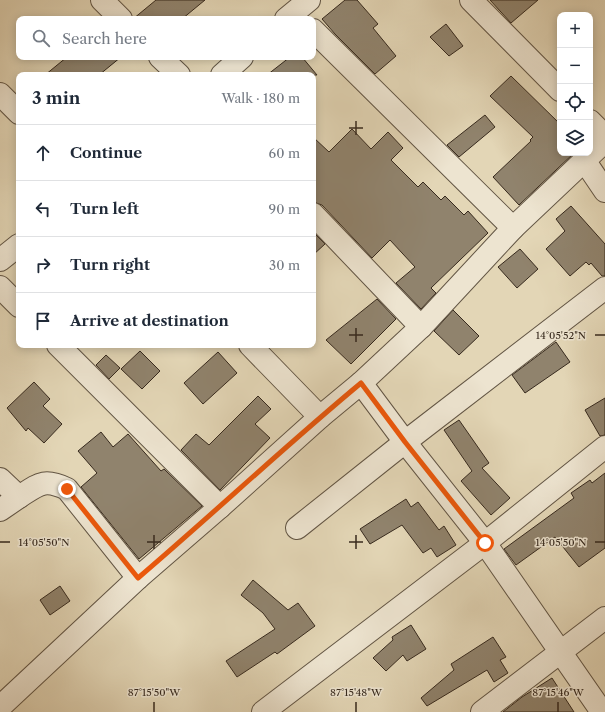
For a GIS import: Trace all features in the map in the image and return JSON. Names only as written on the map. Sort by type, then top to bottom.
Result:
[{"type":"street","points":[[102,0],[118,16]]},
{"type":"street","points":[[471,0],[557,87]]},
{"type":"street","points":[[316,33],[513,228]]},
{"type":"street","points":[[163,60],[176,72]]},
{"type":"street","points":[[225,72],[239,60]]},
{"type":"street","points":[[0,94],[16,110]]},
{"type":"street","points":[[593,123],[605,136]]},
{"type":"street","points":[[0,707],[138,578],[320,417],[361,383],[421,327],[513,228],[605,141]]},
{"type":"street","points":[[584,160],[605,191]]},
{"type":"street","points":[[316,217],[421,327]]},
{"type":"street","points":[[0,260],[16,247]]},
{"type":"street","points":[[0,287],[16,303]]},
{"type":"street","points":[[297,528],[405,442],[605,288]]},
{"type":"street","points":[[61,348],[220,507]]},
{"type":"street","points":[[253,348],[320,417]]},
{"type":"street","points":[[361,383],[405,442],[485,543],[602,712]]},
{"type":"street","points":[[263,712],[485,543],[605,447]]},
{"type":"street","points":[[0,479],[18,497]]},
{"type":"street","points":[[0,510],[41,482],[54,482],[67,489],[138,578]]},
{"type":"street","points":[[482,712],[605,618]]},
{"type":"building","points":[[156,0],[205,0],[186,16],[137,16]]},
{"type":"building","points":[[345,0],[357,0],[378,24],[373,28],[396,56],[375,74],[322,19]]},
{"type":"building","points":[[490,0],[538,0],[511,23]]},
{"type":"building","points":[[446,24],[463,46],[449,56],[430,37]]},
{"type":"building","points":[[63,60],[117,60],[103,72],[49,72]]},
{"type":"building","points":[[286,60],[304,60],[314,72],[271,72]]},
{"type":"building","points":[[511,76],[557,121],[557,156],[571,156],[519,205],[493,177],[531,141],[530,140],[533,137],[490,96]]},
{"type":"building","points":[[485,115],[495,127],[459,157],[447,145]]},
{"type":"building","points":[[352,129],[371,149],[388,132],[403,148],[391,160],[418,187],[423,182],[441,200],[445,196],[464,215],[468,211],[488,233],[431,288],[436,293],[421,309],[396,283],[415,267],[390,240],[372,258],[322,205],[316,203],[316,140],[329,152]]},
{"type":"building","points":[[571,206],[605,244],[605,276],[602,276],[591,263],[589,265],[586,262],[570,276],[546,249],[565,231],[556,219]]},
{"type":"building","points":[[316,235],[325,244],[316,252]]},
{"type":"building","points":[[520,249],[538,269],[517,288],[498,267]]},
{"type":"building","points":[[377,299],[396,319],[351,364],[326,340]]},
{"type":"building","points":[[453,310],[479,336],[459,355],[434,331]]},
{"type":"building","points":[[556,342],[570,362],[525,393],[512,375]]},
{"type":"building","points":[[140,351],[160,371],[142,389],[121,369]]},
{"type":"building","points":[[218,352],[237,373],[203,404],[184,383]]},
{"type":"building","points":[[106,355],[120,368],[109,379],[96,365]]},
{"type":"building","points":[[34,382],[50,399],[43,406],[62,424],[44,443],[28,428],[26,431],[7,408]]},
{"type":"building","points":[[258,396],[271,409],[255,424],[270,438],[220,490],[181,450],[196,434],[209,445]]},
{"type":"building","points":[[605,398],[605,435],[600,436],[585,410]]},
{"type":"building","points":[[459,420],[489,463],[482,468],[510,498],[491,515],[461,481],[472,471],[444,430]]},
{"type":"building","points":[[101,432],[113,447],[128,434],[161,471],[164,469],[202,506],[139,559],[81,487],[97,473],[78,451]]},
{"type":"building","points":[[605,473],[605,548],[579,567],[555,537],[516,565],[504,549],[574,498],[571,493],[590,480],[592,483]]},
{"type":"building","points":[[406,499],[411,507],[418,502],[439,530],[444,526],[456,545],[437,557],[431,548],[423,553],[402,525],[370,544],[360,529]]},
{"type":"building","points":[[253,580],[288,610],[298,603],[315,626],[277,654],[275,652],[237,677],[226,661],[275,629],[263,613],[241,595]]},
{"type":"building","points":[[60,586],[70,601],[50,615],[40,600]]},
{"type":"building","points":[[411,625],[426,649],[407,661],[403,655],[386,671],[373,658],[393,640],[392,637]]},
{"type":"building","points":[[493,637],[506,657],[500,660],[508,673],[494,682],[487,670],[427,706],[421,698],[454,670],[451,664]]},
{"type":"building","points":[[552,678],[574,712],[503,712],[522,697]]},
{"type":"route","points":[[67,489],[138,578],[320,417],[361,383],[405,442],[485,543]]}]
